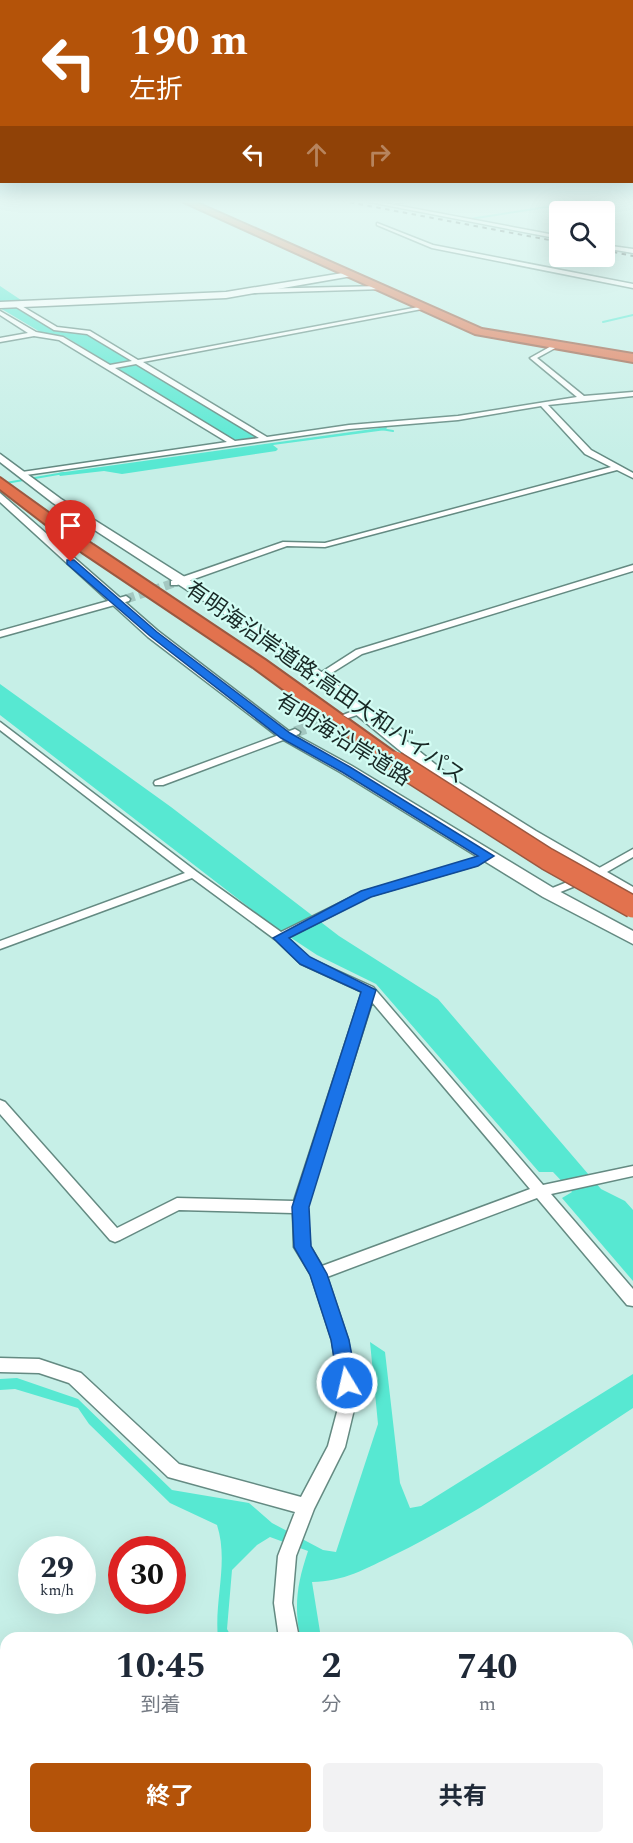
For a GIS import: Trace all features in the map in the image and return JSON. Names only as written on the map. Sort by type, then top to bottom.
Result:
[{"type":"highway","points":[[375,285],[479,332],[633,358]]},
{"type":"highway","name":"有明海沿岸道路;高田大和バイパス","points":[[0,482],[48,532],[122,574],[242,652],[396,762],[547,859],[633,908]]},
{"type":"main road","points":[[7,304],[207,296],[282,285]]},
{"type":"main road","name":"有明海沿岸道路","points":[[0,457],[57,501],[319,677],[354,713],[450,784],[596,874],[633,894]]},
{"type":"main road","points":[[0,477],[22,474]]},
{"type":"main road","name":"有明海沿岸道路","points":[[0,496],[48,532],[121,600],[290,734],[549,893],[633,938]]},
{"type":"street","points":[[246,291],[382,288]]},
{"type":"street","points":[[7,304],[56,328],[88,332],[266,439]]},
{"type":"street","points":[[110,367],[426,309]]},
{"type":"street","points":[[0,314],[34,334]]},
{"type":"street","points":[[0,340],[34,334],[61,338],[233,443]]},
{"type":"street","points":[[555,346],[533,358],[582,398]]},
{"type":"street","points":[[22,474],[349,427],[458,418],[582,398],[633,394]]},
{"type":"street","points":[[544,405],[588,452],[633,476]]},
{"type":"street","points":[[179,582],[286,544],[324,545],[618,468]]},
{"type":"street","points":[[319,677],[359,652],[633,568]]},
{"type":"street","points":[[0,634],[121,600]]},
{"type":"street","points":[[0,726],[280,938],[305,960],[369,990],[633,1300]]},
{"type":"street","points":[[159,783],[290,734]]},
{"type":"street","points":[[549,893],[596,874],[633,852]]},
{"type":"street","points":[[280,938],[366,894],[473,863],[487,856]]},
{"type":"street","points":[[0,945],[193,874]]},
{"type":"street","points":[[288,1632],[283,1603],[287,1556],[306,1507],[336,1447],[349,1397],[340,1340],[318,1274],[302,1247],[300,1207],[369,990]]},
{"type":"street","points":[[0,1105],[115,1236],[177,1204],[300,1207]]},
{"type":"street","points":[[318,1274],[540,1191],[633,1171]]},
{"type":"street","points":[[0,1365],[39,1366],[75,1378],[174,1471],[306,1507]]},
{"type":"shaded area","points":[[0,286],[21,300],[6,303],[55,329],[84,333],[130,361],[126,363],[142,367],[257,437],[234,440],[121,371],[119,368],[124,367],[119,364],[111,365],[66,337],[42,333],[0,308]]},
{"type":"shaded area","points":[[387,427],[386,430],[273,445],[278,449],[276,451],[122,474],[104,471],[60,476],[58,473]]},
{"type":"shaded area","points":[[0,684],[171,807],[339,936],[438,999],[601,1189],[625,1201],[633,1210],[633,1281],[562,1198],[572,1192],[553,1172],[539,1172],[376,984],[317,955],[273,926],[0,715]]},
{"type":"shaded area","points":[[370,1342],[385,1352],[400,1483],[410,1508],[421,1506],[633,1374],[633,1408],[516,1485],[456,1522],[374,1565],[334,1580],[312,1582],[320,1632],[299,1632],[298,1626],[298,1594],[308,1551],[270,1537],[257,1545],[232,1570],[227,1629],[229,1632],[218,1632],[222,1553],[217,1525],[170,1503],[89,1424],[78,1408],[15,1389],[0,1390],[0,1379],[17,1378],[78,1399],[172,1490],[249,1503],[272,1523],[323,1550],[336,1552],[378,1424]]},
{"type":"waterway","points":[[603,322],[633,315]]},
{"type":"waterway","points":[[381,429],[393,431]]},
{"type":"waterway","points":[[0,484],[64,473]]},
{"type":"tunnel","points":[[48,535],[91,528]]},
{"type":"tunnel","points":[[126,599],[174,583]]},
{"type":"tunnel","points":[[330,721],[342,717]]},
{"type":"tunnel","points":[[295,732],[334,719]]},
{"type":"route","points":[[71,562],[153,634],[285,735],[346,769],[487,856],[473,863],[366,894],[280,938],[305,960],[369,990],[300,1207],[302,1247],[318,1274],[340,1340],[347,1383]]}]
